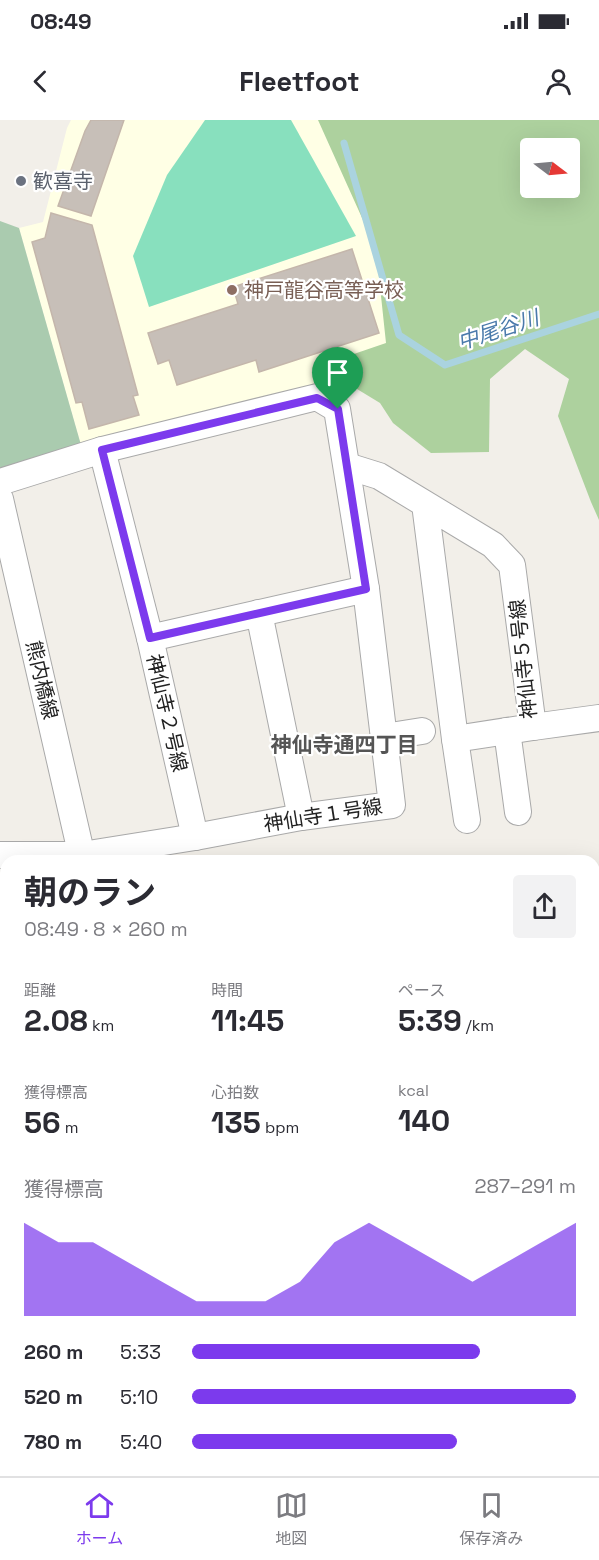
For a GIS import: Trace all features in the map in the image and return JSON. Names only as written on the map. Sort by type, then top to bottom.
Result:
[{"type":"street","name":"神仙寺１号線","points":[[0,482],[102,450],[317,398],[338,409],[366,589],[392,805],[301,817],[98,855]]},
{"type":"street","name":"神仙寺２号線","points":[[102,450],[150,638],[195,837]]},
{"type":"street","name":"神仙寺５号線","points":[[347,466],[379,476],[493,545],[512,565],[533,727],[455,739]]},
{"type":"street","name":"熊内橋線","points":[[0,499],[81,855]]},
{"type":"street","points":[[425,504],[467,820]]},
{"type":"street","points":[[150,638],[366,589]]},
{"type":"street","points":[[259,613],[301,817]]},
{"type":"street","points":[[533,727],[599,718]]},
{"type":"street","points":[[384,737],[422,731]]},
{"type":"street","points":[[507,731],[518,812]]},
{"type":"shaded area","name":"神戸龍谷高等学校","points":[[71,120],[336,120],[460,351],[81,445],[19,228],[43,222]]},
{"type":"shaded area","points":[[0,221],[19,228],[81,445],[0,468]]},
{"type":"green space","points":[[205,120],[291,120],[356,236],[149,307],[133,256],[167,175]]},
{"type":"green space","points":[[318,120],[599,120],[599,520],[558,416],[569,379],[525,349],[490,379],[489,452],[431,453],[393,423],[380,403],[357,389],[348,356],[386,343],[376,249]]},
{"type":"building","points":[[91,120],[124,120],[91,216],[58,206]]},
{"type":"building","points":[[51,213],[92,225],[138,395],[133,396],[139,415],[89,429],[82,402],[76,403],[32,242],[45,238]]},
{"type":"building","points":[[352,249],[379,333],[259,372],[256,360],[177,385],[169,360],[158,364],[148,333],[238,304],[233,287]]},
{"type":"waterway","name":"中尾谷川","points":[[344,143],[399,335],[445,365],[599,314]]},
{"type":"place","name":"歓喜寺","points":[[21,181]]},
{"type":"place","name":"神戸龍谷高等学校","points":[[232,290]]},
{"type":"district","name":"神仙寺通四丁目","points":[[344,745]]},
{"type":"route","points":[[317,398],[338,409],[366,589],[150,638],[102,450],[317,398]]}]
